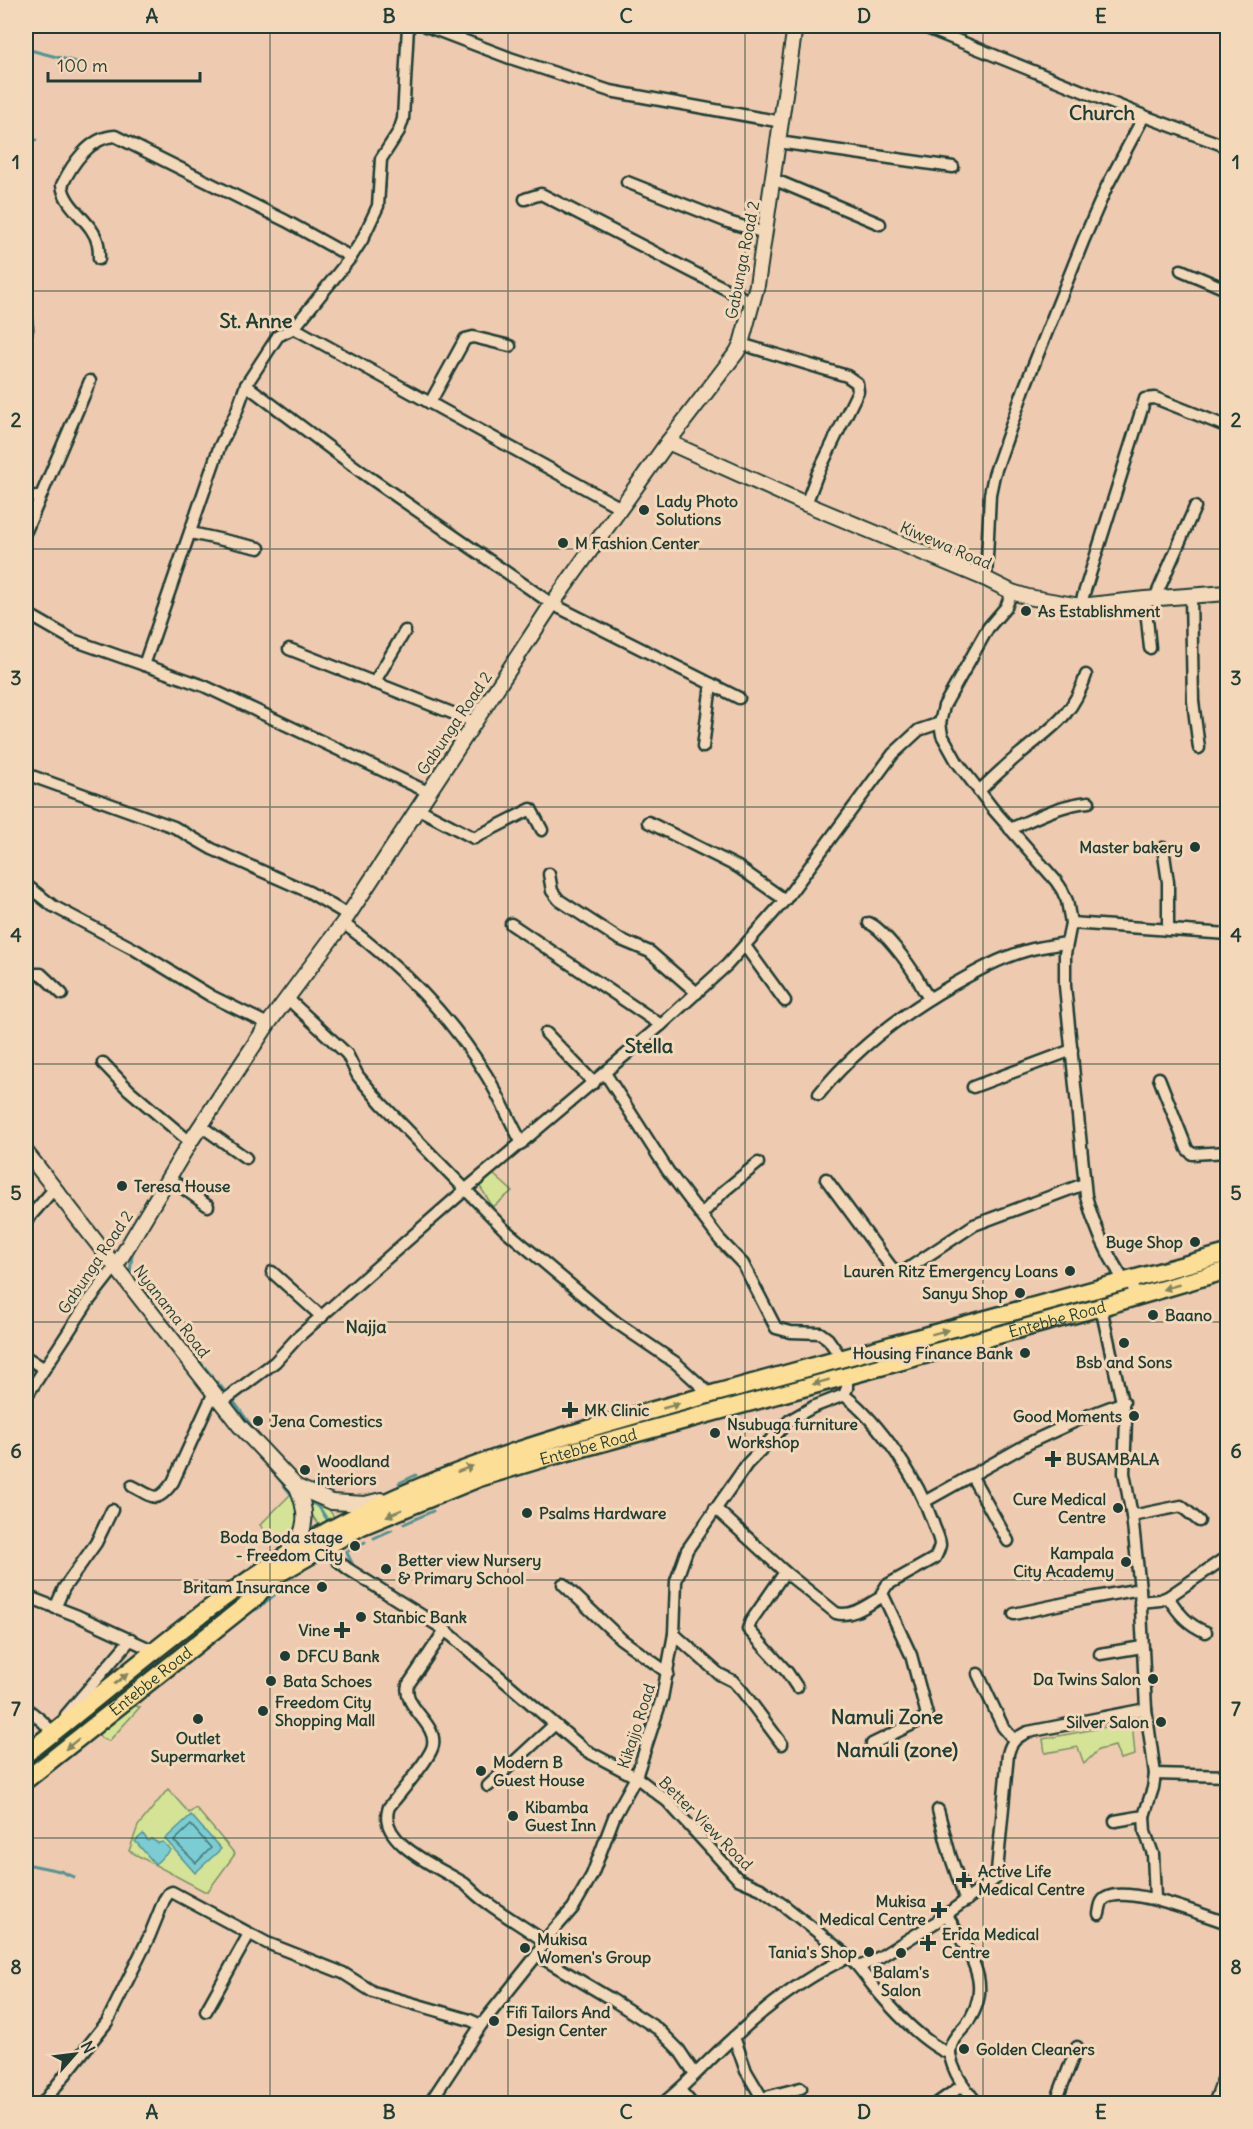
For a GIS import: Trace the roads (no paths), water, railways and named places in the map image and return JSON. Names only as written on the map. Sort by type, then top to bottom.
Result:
[{"type":"main road","name":"Entebbe Road","points":[[26,1780],[256,1597],[271,1578],[362,1526],[479,1478],[1130,1279],[1227,1253]]},
{"type":"main road","name":"Entebbe Road","points":[[39,1743],[160,1647],[246,1582],[282,1558],[336,1526],[404,1494],[501,1455],[711,1395],[845,1367],[1101,1307],[1227,1270]]},
{"type":"street","points":[[144,665],[219,448],[236,413],[246,385],[278,336],[294,328],[351,257],[378,206],[381,159],[399,131],[403,119],[408,26]]},
{"type":"street","points":[[426,26],[510,58],[610,91],[782,122]]},
{"type":"street","name":"Gabunga Road 2","points":[[26,1397],[88,1302],[116,1266],[190,1142],[268,1024],[345,919],[552,604],[741,344],[753,303],[765,233],[795,26]]},
{"type":"street","points":[[922,26],[1227,147]]},
{"type":"street","points":[[986,579],[993,476],[1024,389],[1084,239],[1107,186],[1144,116]]},
{"type":"street","points":[[99,259],[99,245],[95,236],[65,195],[62,185],[88,148],[98,139],[115,136],[286,221],[351,257]]},
{"type":"street","points":[[778,142],[953,167]]},
{"type":"street","points":[[773,179],[880,224]]},
{"type":"street","points":[[627,182],[728,222],[765,233]]},
{"type":"street","points":[[525,199],[542,194],[753,303]]},
{"type":"street","points":[[1181,270],[1227,290]]},
{"type":"street","points":[[26,320],[26,333]]},
{"type":"street","points":[[294,328],[621,508]]},
{"type":"street","points":[[430,403],[465,339],[473,337],[510,346]]},
{"type":"street","points":[[741,344],[847,376],[857,383],[858,391],[806,504]]},
{"type":"street","points":[[26,531],[90,381]]},
{"type":"street","points":[[246,385],[363,473],[552,604],[739,698]]},
{"type":"street","points":[[1080,606],[1145,399],[1155,398],[1227,426]]},
{"type":"street","name":"Kiwewa Road","points":[[668,442],[806,504],[1028,597],[1080,606],[1150,598],[1227,593]]},
{"type":"street","points":[[26,494],[39,498]]},
{"type":"street","points":[[1150,648],[1150,598],[1195,507]]},
{"type":"street","points":[[191,533],[259,548]]},
{"type":"street","points":[[1012,592],[1006,607],[988,628],[944,706],[940,723],[942,735],[979,791],[1056,881],[1067,900],[1071,923],[1066,944],[1065,978],[1084,1184],[1090,1211],[1105,1247],[1123,1279],[1130,1279],[1136,1297]]},
{"type":"street","points":[[1191,596],[1193,701],[1199,748]]},
{"type":"street","points":[[26,613],[73,640],[204,686],[428,792]]},
{"type":"street","points":[[374,683],[405,631]]},
{"type":"street","points":[[289,649],[475,722]]},
{"type":"street","points":[[979,791],[1021,753],[1057,725],[1080,692],[1086,675]]},
{"type":"street","points":[[703,747],[711,684]]},
{"type":"street","points":[[132,1485],[155,1497],[161,1496],[173,1482],[218,1397],[275,1362],[298,1336],[465,1190],[594,1083],[697,993],[745,946],[785,900],[893,754],[920,730],[940,723]]},
{"type":"street","points":[[26,774],[174,826],[212,849],[309,892],[345,919],[420,990],[484,1071],[522,1143]]},
{"type":"street","points":[[1010,829],[1059,808],[1089,802]]},
{"type":"street","points":[[417,808],[474,838],[531,809],[542,830]]},
{"type":"street","points":[[648,822],[738,867],[785,900]]},
{"type":"street","points":[[1163,848],[1168,882],[1168,930]]},
{"type":"street","points":[[549,874],[552,891],[559,900],[619,939],[650,952],[697,993]]},
{"type":"street","points":[[26,885],[53,906],[134,949],[211,996],[268,1024]]},
{"type":"street","points":[[869,923],[877,926],[889,940],[917,977],[924,993],[930,998]]},
{"type":"street","points":[[1071,923],[1227,934]]},
{"type":"street","points":[[512,924],[661,1025]]},
{"type":"street","points":[[819,1094],[839,1070],[886,1028],[930,998],[974,972],[1007,957],[1030,950],[1066,944]]},
{"type":"street","points":[[745,946],[785,1000]]},
{"type":"street","points":[[26,978],[41,974],[62,994]]},
{"type":"street","points":[[287,998],[347,1054],[358,1076],[382,1104],[504,1229],[598,1308],[676,1363],[711,1395]]},
{"type":"street","points":[[546,1033],[594,1083]]},
{"type":"street","points":[[973,1086],[1072,1050]]},
{"type":"street","points":[[103,1063],[129,1090],[190,1142]]},
{"type":"street","points":[[605,1073],[668,1172],[720,1240],[743,1264],[776,1328],[791,1332],[820,1333],[828,1339],[845,1367],[848,1388],[839,1397],[859,1406],[870,1419],[912,1477],[924,1502],[940,1543],[938,1553],[935,1558],[885,1587],[883,1596],[911,1655],[927,1711],[925,1718],[872,1744]]},
{"type":"street","points":[[1159,1077],[1187,1149],[1192,1154],[1227,1152]]},
{"type":"street","points":[[201,1126],[246,1158]]},
{"type":"street","name":"Nyanama Road","points":[[26,1152],[239,1425],[297,1487],[322,1499],[344,1503],[365,1504],[404,1494]]},
{"type":"street","points":[[702,1214],[724,1191],[758,1163]]},
{"type":"street","points":[[169,1178],[208,1206]]},
{"type":"street","points":[[826,1179],[891,1267],[903,1272],[974,1224],[1084,1184]]},
{"type":"street","points":[[26,1221],[54,1189]]},
{"type":"street","points":[[272,1272],[322,1317]]},
{"type":"street","points":[[1097,1289],[1124,1402],[1126,1420],[1124,1473],[1132,1516],[1140,1589],[1146,1709],[1155,1773],[1144,1816],[1145,1832],[1154,1854],[1155,1898]]},
{"type":"street","points":[[26,1357],[43,1368]]},
{"type":"street","name":"Kikajjo Road","points":[[429,2103],[481,2025],[537,1955],[544,1941],[573,1908],[583,1892],[614,1817],[636,1776],[662,1698],[674,1634],[677,1574],[687,1550],[747,1464],[781,1428],[801,1414],[839,1397]]},
{"type":"street","points":[[924,1502],[1033,1441],[1124,1402]]},
{"type":"street","points":[[971,1475],[1008,1541]]},
{"type":"street","name":"Nyanama Road","points":[[282,1558],[295,1545],[304,1524],[305,1513],[297,1487]]},
{"type":"street","points":[[1132,1516],[1181,1506],[1199,1521]]},
{"type":"street","points":[[715,1508],[785,1572],[840,1614],[852,1613],[883,1596]]},
{"type":"street","points":[[56,1608],[64,1588],[96,1543],[112,1510]]},
{"type":"street","name":"Better View Road","points":[[328,1545],[337,1560],[348,1569],[445,1630],[585,1750],[636,1776],[667,1801],[738,1879],[761,1889],[849,1957],[910,2025],[934,2046],[950,2054]]},
{"type":"street","points":[[1140,1602],[1168,1597],[1227,1556]]},
{"type":"street","points":[[785,1572],[751,1621],[748,1629],[787,1672],[797,1687]]},
{"type":"street","points":[[563,1584],[621,1639],[668,1673]]},
{"type":"street","points":[[1014,1614],[1080,1599],[1140,1589]]},
{"type":"street","points":[[26,1596],[148,1648],[160,1647]]},
{"type":"street","points":[[1168,1597],[1184,1619],[1193,1627],[1206,1632]]},
{"type":"street","points":[[445,1630],[408,1685],[407,1690],[410,1700],[432,1735],[433,1748],[389,1807],[388,1825],[396,1838],[426,1862],[464,1883],[483,1900],[544,1941]]},
{"type":"street","points":[[674,1634],[718,1674],[738,1687],[782,1744]]},
{"type":"street","points":[[39,1743],[131,1639]]},
{"type":"street","points":[[1100,1654],[1142,1647]]},
{"type":"street","points":[[978,1674],[1003,1727],[1014,1740]]},
{"type":"street","points":[[26,1708],[42,1721],[39,1743]]},
{"type":"street","points":[[859,1967],[913,1938],[992,1882],[997,1871],[1008,1754],[1014,1740],[1028,1732],[1146,1709]]},
{"type":"street","points":[[488,1786],[554,1725]]},
{"type":"street","points":[[1155,1773],[1227,1776]]},
{"type":"street","points":[[938,1810],[966,1901]]},
{"type":"street","points":[[1116,1821],[1144,1816]]},
{"type":"street","points":[[42,2103],[97,2036],[115,2009],[168,1894],[177,1893],[249,1934],[343,1973],[364,1987],[382,1995],[481,2025]]},
{"type":"street","points":[[1099,1914],[1102,1901],[1106,1897],[1127,1896],[1155,1898],[1227,1923]]},
{"type":"street","points":[[947,1915],[979,1977],[981,1990],[977,2005],[972,2017],[951,2043],[950,2054],[963,2085],[978,2103]]},
{"type":"street","points":[[206,2011],[249,1934]]},
{"type":"street","points":[[537,1955],[657,2029],[679,2050],[695,2074]]},
{"type":"street","points":[[663,2103],[680,2090],[734,2037],[807,1979],[849,1957]]},
{"type":"street","points":[[734,2037],[746,2071],[762,2098],[801,2088]]},
{"type":"street","points":[[1055,2103],[1077,2047]]},
{"type":"street","points":[[1214,2103],[1227,2066]]},
{"type":"street","points":[[936,2103],[963,2085]]},
{"type":"street","points":[[680,2090],[692,2103]]},
{"type":"water","points":[[191,1815],[221,1849],[195,1873],[165,1839]]},
{"type":"water","points":[[143,1834],[148,1841],[151,1839],[158,1843],[163,1842],[171,1850],[155,1864],[135,1841]]},
{"type":"waterway","points":[[32,26],[38,27]]},
{"type":"waterway","points":[[26,49],[80,63]]},
{"type":"waterway","points":[[26,135],[36,140]]},
{"type":"waterway","points":[[26,1163],[30,1168]]},
{"type":"waterway","points":[[132,1255],[130,1273],[137,1284]]},
{"type":"waterway","points":[[189,1349],[212,1376]]},
{"type":"waterway","points":[[217,1382],[228,1395]]},
{"type":"waterway","points":[[234,1402],[263,1442]]},
{"type":"waterway","points":[[272,1466],[270,1468],[291,1494]]},
{"type":"waterway","points":[[399,1483],[416,1475]]},
{"type":"waterway","points":[[312,1503],[319,1507],[330,1524]]},
{"type":"waterway","points":[[404,1524],[433,1511]]},
{"type":"waterway","points":[[374,1538],[392,1530]]},
{"type":"waterway","points":[[346,1552],[365,1542]]},
{"type":"waterway","points":[[346,1551],[353,1565]]},
{"type":"waterway","points":[[249,1612],[257,1609],[289,1583]]},
{"type":"waterway","points":[[487,1659],[502,1672]]},
{"type":"waterway","points":[[26,1864],[60,1871],[74,1877]]},
{"type":"place","name":"Lady Photo Solutions","points":[[644,510]]},
{"type":"place","name":"M Fashion Center","points":[[563,543]]},
{"type":"place","name":"As Establishment","points":[[1026,611]]},
{"type":"place","name":"Master bakery","points":[[1195,847]]},
{"type":"place","name":"Teresa House","points":[[122,1186]]},
{"type":"place","name":"Buge Shop","points":[[1195,1242]]},
{"type":"place","name":"Lauren Ritz Emergency Loans","points":[[1070,1271]]},
{"type":"place","name":"Sanyu Shop","points":[[1020,1293]]},
{"type":"place","name":"Baano","points":[[1153,1315]]},
{"type":"place","name":"Bsb and Sons","points":[[1124,1343]]},
{"type":"place","name":"Housing Finance Bank","points":[[1025,1353]]},
{"type":"place","name":"MK Clinic","points":[[570,1410]]},
{"type":"place","name":"Good Moments","points":[[1134,1416]]},
{"type":"place","name":"Jena Comestics","points":[[258,1421]]},
{"type":"place","name":"Nsubuga furniture Workshop","points":[[715,1433]]},
{"type":"place","name":"BUSAMBALA","points":[[1053,1459]]},
{"type":"place","name":"Woodland interiors","points":[[305,1470]]},
{"type":"place","name":"Cure Medical Centre","points":[[1118,1508]]},
{"type":"place","name":"Psalms Hardware","points":[[527,1513]]},
{"type":"place","name":"Boda Boda stage - Freedom City","points":[[355,1546]]},
{"type":"place","name":"Kampala City Academy","points":[[1126,1562]]},
{"type":"place","name":"Better view Nursery & Primary School","points":[[386,1569]]},
{"type":"place","name":"Britam Insurance","points":[[322,1587]]},
{"type":"place","name":"Stanbic Bank","points":[[361,1617]]},
{"type":"place","name":"Vine","points":[[342,1630]]},
{"type":"place","name":"DFCU Bank","points":[[285,1656]]},
{"type":"place","name":"Da Twins Salon","points":[[1153,1679]]},
{"type":"place","name":"Bata Schoes","points":[[271,1681]]},
{"type":"place","name":"Freedom City Shopping Mall","points":[[263,1711]]},
{"type":"place","name":"Outlet Supermarket","points":[[198,1719]]},
{"type":"place","name":"Silver Salon","points":[[1161,1722]]},
{"type":"place","name":"Modern B Guest House","points":[[481,1771]]},
{"type":"place","name":"Kibamba Guest Inn","points":[[513,1816]]},
{"type":"place","name":"Active Life Medical Centre","points":[[964,1880]]},
{"type":"place","name":"Mukisa Medical Centre","points":[[939,1910]]},
{"type":"place","name":"Erida Medical Centre","points":[[928,1943]]},
{"type":"place","name":"Mukisa Women's Group","points":[[525,1948]]},
{"type":"place","name":"Tania's Shop","points":[[869,1952]]},
{"type":"place","name":"Balam's Salon","points":[[901,1953]]},
{"type":"place","name":"Fifi Tailors And Design Center","points":[[494,2021]]},
{"type":"place","name":"Golden Cleaners","points":[[964,2049]]},
{"type":"district","name":"Church","points":[[1102,113]]},
{"type":"district","name":"St. Anne","points":[[256,321]]},
{"type":"district","name":"Stella","points":[[649,1046]]},
{"type":"district","name":"Najja","points":[[366,1327]]},
{"type":"district","name":"Namuli Zone","points":[[887,1717]]},
{"type":"district","name":"Namuli (zone)","points":[[897,1750]]}]
